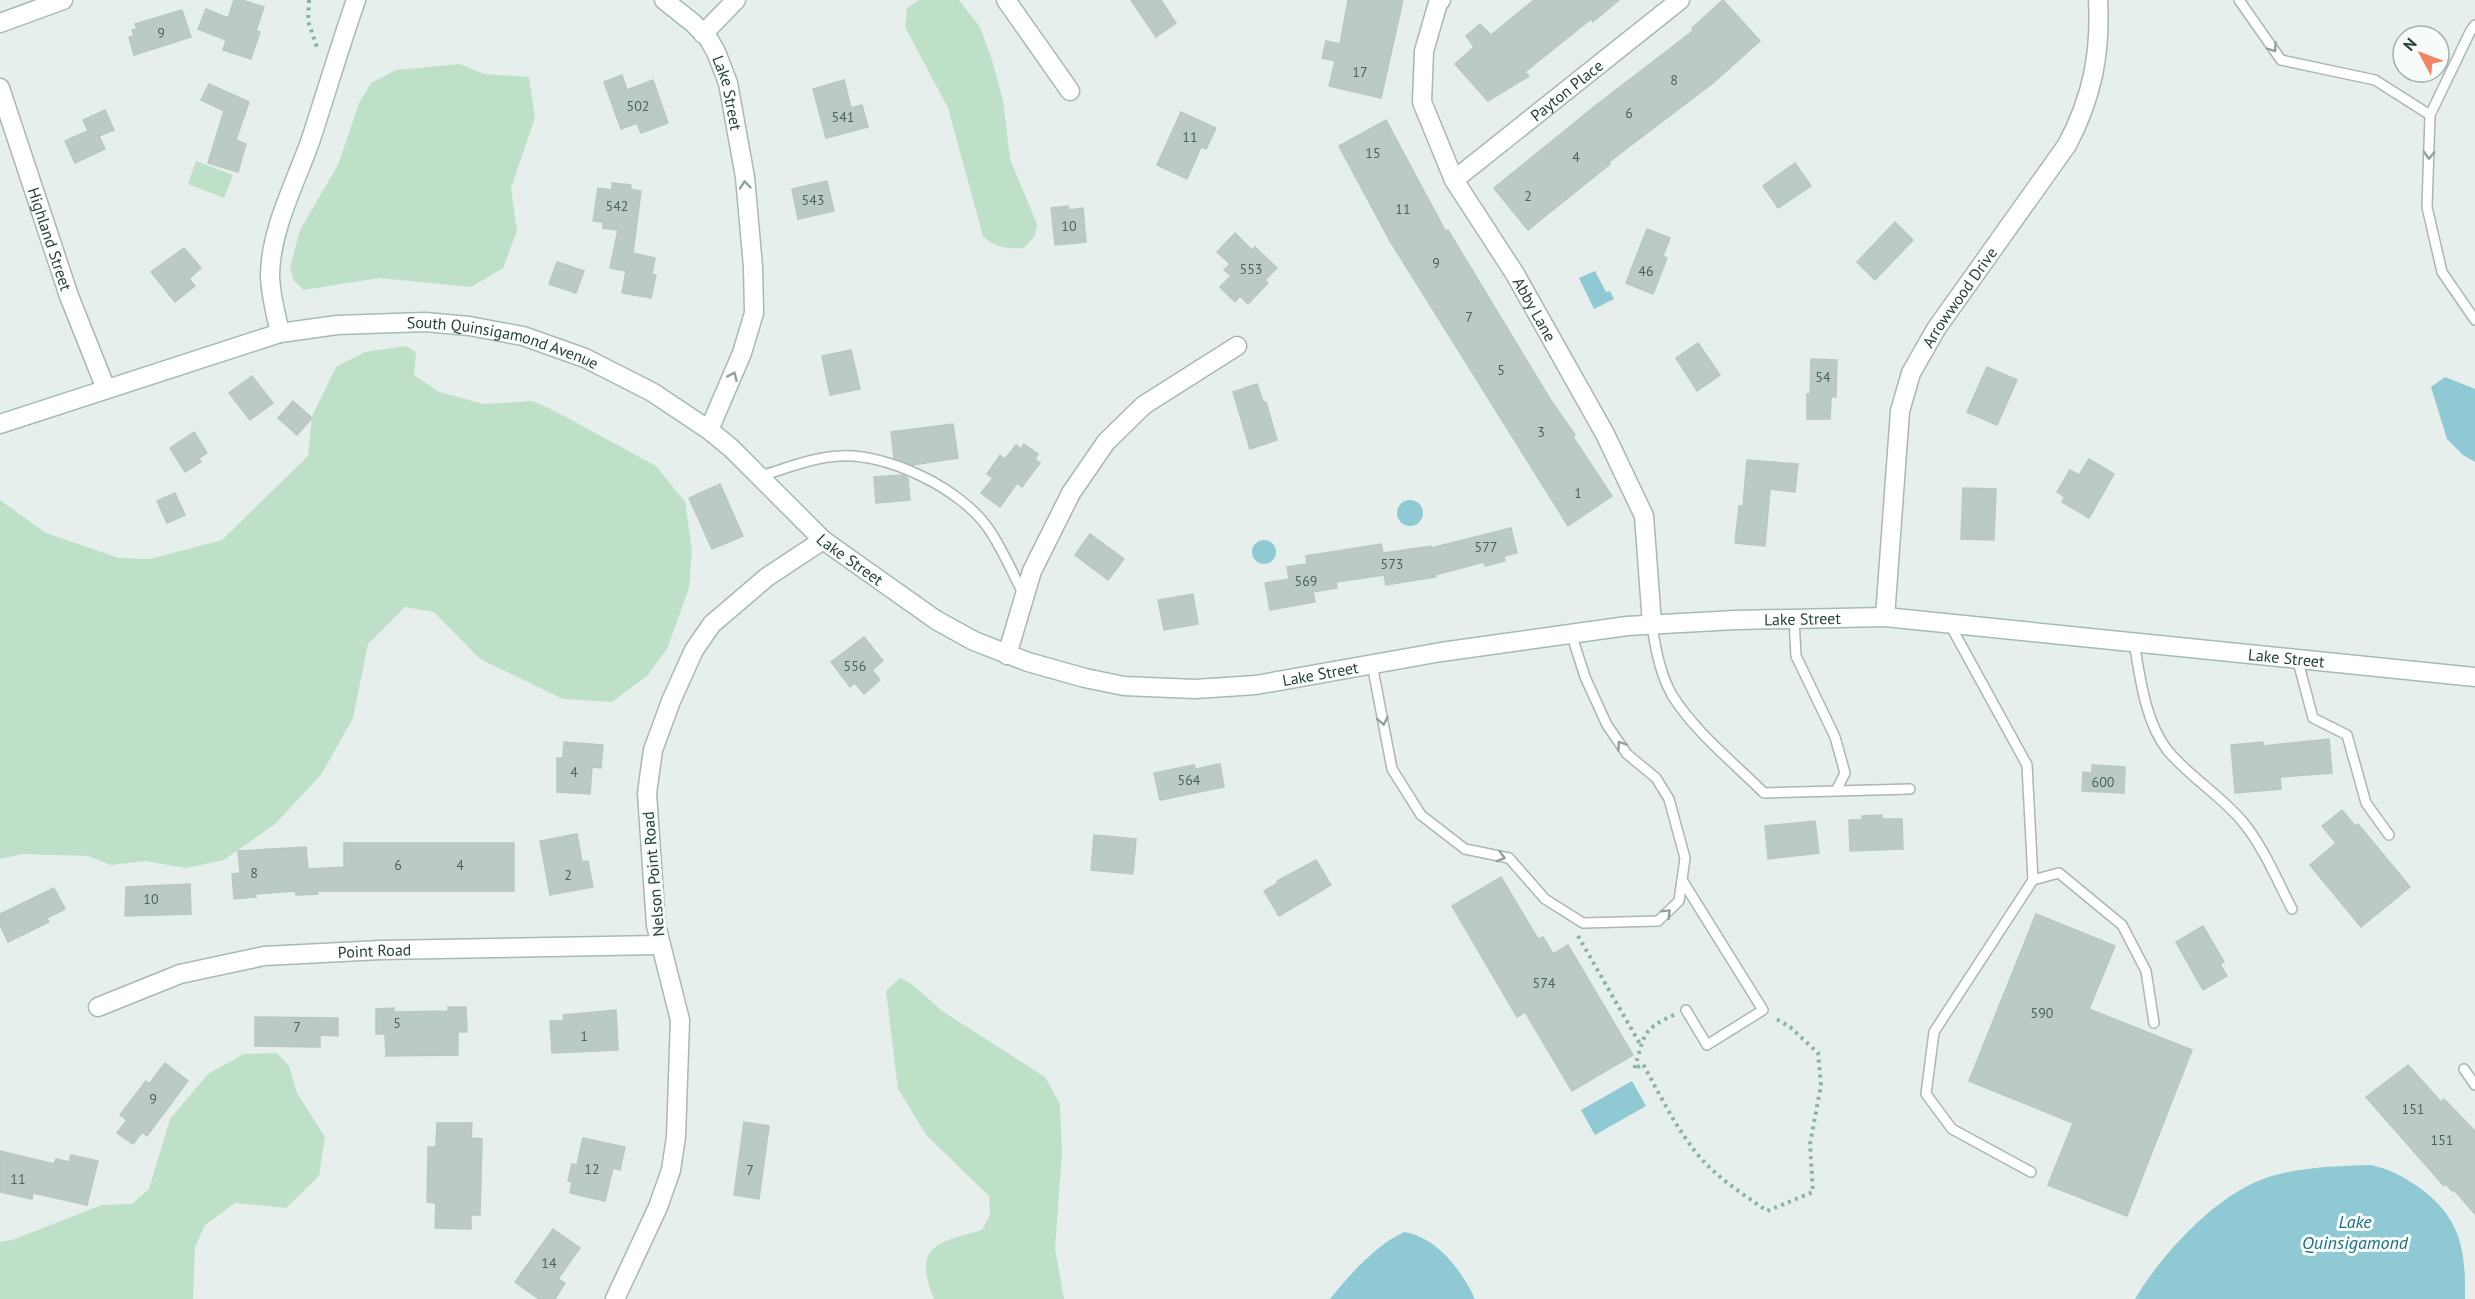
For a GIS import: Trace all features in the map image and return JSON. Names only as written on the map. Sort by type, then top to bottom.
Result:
[{"type":"street","points":[[0,23],[63,0]]},
{"type":"street","points":[[280,333],[270,274],[273,253],[284,212],[356,0]]},
{"type":"street","name":"Lake Street","points":[[664,0],[693,23],[716,52],[730,92],[745,177],[755,298],[751,327],[709,430],[760,476],[823,540],[936,620],[974,641],[1007,655],[1105,683],[1172,689],[1256,685],[1372,664],[1571,633],[1652,624],[1885,617],[2475,677]]},
{"type":"street","points":[[703,34],[736,0]]},
{"type":"street","points":[[1006,0],[1070,91]]},
{"type":"street","name":"Abby Lane","points":[[1441,0],[1438,3],[1424,51],[1422,102],[1454,180],[1515,274],[1601,425],[1644,516],[1652,624]]},
{"type":"street","name":"Payton Place","points":[[1454,180],[1680,0]]},
{"type":"street","name":"Arrowwood Drive","points":[[1885,617],[1897,435],[1906,386],[1919,356],[1936,329],[2067,145],[2077,126],[2086,106],[2095,70],[2099,31],[2098,0]]},
{"type":"street","name":"Highland Street","points":[[0,88],[69,296],[106,389]]},
{"type":"street","name":"South Quinsigamond Avenue","points":[[0,424],[280,333],[336,325],[425,322],[469,326],[523,336],[585,358],[652,392],[709,430]]},
{"type":"street","points":[[1007,655],[1032,571],[1071,493],[1106,442],[1144,405],[1237,346]]},
{"type":"street","name":"Nelson Point Road","points":[[615,1299],[658,1207],[671,1170],[676,1137],[680,1020],[659,945],[656,925],[647,794],[653,750],[671,701],[694,650],[712,624],[767,577],[823,540]]},
{"type":"street","name":"Point Road","points":[[98,1007],[180,974],[264,956],[381,950],[659,945]]},
{"type":"lane","points":[[2239,0],[2281,60],[2375,80],[2430,116]]},
{"type":"lane","points":[[2475,26],[2430,116],[2427,207],[2442,272],[2475,320]]},
{"type":"lane","points":[[760,476],[838,456],[861,456],[906,470],[944,487],[966,503],[989,529],[1024,595]]},
{"type":"lane","points":[[1794,619],[1796,656],[1835,737],[1845,773],[1836,791]]},
{"type":"lane","points":[[1949,623],[2027,765],[2033,880],[1934,1032],[1926,1094],[1952,1129],[2031,1172]]},
{"type":"lane","points":[[1652,624],[1656,652],[1672,694],[1702,732],[1764,793],[1910,789]]},
{"type":"lane","points":[[1372,664],[1392,768],[1421,815],[1466,849],[1509,858],[1545,899],[1582,923],[1658,921],[1679,901],[1685,858],[1670,799],[1656,778],[1627,754],[1607,725],[1585,677],[1571,633]]},
{"type":"lane","points":[[2134,642],[2143,691],[2160,739],[2170,753],[2231,808],[2244,823],[2292,909]]},
{"type":"lane","points":[[2297,658],[2313,718],[2347,735],[2366,803],[2390,836]]},
{"type":"lane","points":[[2033,880],[2059,873],[2122,925],[2146,971],[2154,1023]]},
{"type":"lane","points":[[1682,880],[1763,1010],[1707,1045],[1686,1010]]},
{"type":"lane","points":[[2464,1070],[2475,1086]]},
{"type":"path","points":[[309,0],[308,21],[318,50]]},
{"type":"path","points":[[1587,935],[1577,934],[1640,1044]]},
{"type":"path","points":[[1686,1010],[1658,1022],[1647,1031],[1640,1044],[1634,1070],[1643,1064],[1677,1125],[1699,1156],[1734,1188],[1767,1210],[1813,1191],[1810,1144],[1821,1085],[1818,1053],[1790,1027],[1763,1010]]},
{"type":"green space","points":[[919,0],[959,0],[980,27],[1003,100],[1010,159],[1037,224],[1035,236],[1024,248],[1002,247],[983,236],[948,108],[905,27],[907,8]]},
{"type":"green space","points":[[460,64],[484,74],[529,77],[535,118],[511,188],[517,231],[503,268],[471,287],[379,278],[304,290],[294,281],[290,267],[300,230],[338,165],[359,103],[371,83],[396,70]]},
{"type":"green space","points":[[196,161],[233,175],[224,198],[188,184]]},
{"type":"green space","points":[[406,346],[416,352],[414,375],[439,392],[484,404],[532,401],[551,409],[656,466],[685,502],[692,550],[689,588],[667,649],[647,676],[612,702],[563,699],[480,659],[434,612],[405,607],[368,644],[353,718],[321,775],[275,824],[224,860],[186,868],[145,861],[111,865],[88,856],[22,854],[0,859],[0,500],[46,533],[119,558],[150,559],[222,540],[308,456],[312,416],[336,367],[365,352]]},
{"type":"green space","points":[[900,978],[913,985],[942,1011],[1045,1077],[1060,1104],[1062,1153],[1055,1249],[1064,1299],[934,1299],[926,1267],[928,1257],[941,1243],[982,1230],[990,1215],[989,1196],[927,1136],[898,1089],[886,991]]},
{"type":"green space","points":[[277,1053],[289,1066],[297,1093],[325,1137],[319,1176],[286,1208],[235,1203],[205,1225],[195,1247],[193,1299],[0,1299],[0,1242],[12,1240],[102,1205],[132,1204],[149,1189],[170,1119],[208,1074],[244,1054]]},
{"type":"water","points":[[1595,271],[1606,292],[1610,291],[1614,299],[1594,309],[1579,278]]},
{"type":"water","points":[[2445,377],[2475,389],[2475,462],[2463,455],[2447,439],[2431,387]]},
{"type":"water","points":[[1410,500],[1419,504],[1423,513],[1419,522],[1410,526],[1401,522],[1397,513],[1401,504]]},
{"type":"water","points":[[1264,540],[1273,543],[1276,552],[1273,561],[1264,564],[1255,561],[1252,552],[1255,543]]},
{"type":"water","points":[[1632,1081],[1646,1106],[1595,1135],[1581,1110]]},
{"type":"water","name":"Lake Quinsigamond","points":[[2371,1165],[2390,1171],[2411,1182],[2443,1209],[2458,1235],[2462,1249],[2465,1299],[2135,1299],[2159,1264],[2190,1229],[2226,1199],[2244,1188],[2263,1179],[2289,1172]]},
{"type":"water","points":[[1404,1232],[1416,1235],[1438,1248],[1456,1267],[1475,1299],[1330,1299],[1373,1253]]},
{"type":"building","points":[[234,0],[242,0],[264,7],[256,31],[260,32],[251,59],[223,50],[226,40],[198,29],[206,9],[228,18]]},
{"type":"building","points":[[1131,0],[1161,0],[1176,23],[1156,37]]},
{"type":"building","points":[[1348,0],[1403,0],[1381,98],[1329,86],[1335,61],[1322,58],[1326,41],[1340,44]]},
{"type":"building","points":[[1534,0],[1619,0],[1593,22],[1591,19],[1525,72],[1529,76],[1488,101],[1455,64],[1474,47],[1466,36],[1480,24],[1491,35]]},
{"type":"building","points":[[1723,0],[1760,41],[1713,83],[1609,162],[1610,164],[1528,230],[1494,188],[1694,30],[1692,28]]},
{"type":"building","points":[[182,10],[191,37],[134,55],[129,37],[134,36],[132,30],[137,29],[135,24]]},
{"type":"building","points":[[622,75],[627,90],[653,80],[668,123],[641,133],[637,123],[621,129],[604,82]]},
{"type":"building","points":[[844,80],[851,108],[862,105],[868,127],[826,138],[813,89]]},
{"type":"building","points":[[209,84],[249,102],[236,140],[246,144],[238,172],[208,163],[224,111],[201,100]]},
{"type":"building","points":[[105,110],[114,130],[99,136],[105,149],[75,163],[65,141],[88,131],[83,120]]},
{"type":"building","points":[[1181,112],[1216,128],[1206,149],[1201,147],[1187,179],[1157,165]]},
{"type":"building","points":[[1386,120],[1446,232],[1448,230],[1550,399],[1575,435],[1573,437],[1612,496],[1568,526],[1390,241],[1339,146]]},
{"type":"building","points":[[1795,163],[1811,186],[1778,208],[1763,186]]},
{"type":"building","points":[[827,181],[834,211],[798,219],[792,189]]},
{"type":"building","points":[[612,183],[631,185],[630,189],[641,191],[633,253],[655,258],[652,274],[656,275],[651,298],[622,293],[626,271],[610,268],[618,230],[603,228],[603,222],[593,221],[598,188],[612,190]]},
{"type":"building","points":[[1068,206],[1069,210],[1083,208],[1086,242],[1055,245],[1051,208]]},
{"type":"building","points":[[1895,222],[1913,240],[1875,280],[1857,262]]},
{"type":"building","points":[[1647,229],[1670,238],[1663,256],[1667,258],[1653,294],[1626,283]]},
{"type":"building","points":[[1235,233],[1252,250],[1255,247],[1277,268],[1265,280],[1268,283],[1248,304],[1240,296],[1235,302],[1220,287],[1231,276],[1224,270],[1230,264],[1217,252]]},
{"type":"building","points":[[184,248],[201,268],[189,279],[195,286],[175,302],[151,272]]},
{"type":"building","points":[[557,262],[584,271],[576,293],[549,284]]},
{"type":"building","points":[[1698,343],[1720,375],[1697,391],[1676,358]]},
{"type":"building","points":[[851,350],[860,389],[830,395],[822,356]]},
{"type":"building","points":[[1811,359],[1837,360],[1836,397],[1831,397],[1830,419],[1807,419]]},
{"type":"building","points":[[1987,367],[2017,380],[1997,425],[1967,412]]},
{"type":"building","points":[[252,376],[273,403],[250,420],[229,393]]},
{"type":"building","points":[[1257,384],[1263,402],[1266,402],[1277,440],[1250,449],[1233,392]]},
{"type":"building","points":[[293,401],[312,418],[297,435],[278,418]]},
{"type":"building","points":[[953,424],[958,458],[912,465],[894,458],[891,432]]},
{"type":"building","points":[[194,432],[207,453],[199,458],[201,462],[185,472],[170,448]]},
{"type":"building","points":[[1024,444],[1038,454],[1035,459],[1040,463],[1022,487],[1017,483],[1000,507],[981,493],[993,478],[987,474],[1000,455],[1005,459],[1016,445],[1021,449]]},
{"type":"building","points":[[2089,459],[2114,474],[2089,518],[2062,502],[2065,497],[2057,492],[2070,470],[2079,475]]},
{"type":"building","points":[[1747,460],[1798,464],[1795,492],[1770,489],[1765,546],[1735,543],[1739,506],[1743,506]]},
{"type":"building","points":[[903,475],[908,478],[910,500],[876,503],[874,477]]},
{"type":"building","points":[[720,484],[743,536],[712,549],[689,498]]},
{"type":"building","points":[[1963,488],[1996,489],[1994,540],[1961,539]]},
{"type":"building","points":[[175,493],[185,515],[167,523],[157,501]]},
{"type":"building","points":[[1511,528],[1517,553],[1504,556],[1505,561],[1485,566],[1484,562],[1435,575],[1436,577],[1386,585],[1384,575],[1336,582],[1337,588],[1313,592],[1315,602],[1270,610],[1265,583],[1289,579],[1287,567],[1307,564],[1306,556],[1381,544],[1383,553],[1431,546],[1431,548]]},
{"type":"building","points":[[1090,534],[1124,559],[1108,580],[1075,555]]},
{"type":"building","points":[[1193,594],[1198,624],[1164,630],[1158,600]]},
{"type":"building","points":[[864,637],[883,661],[872,670],[880,680],[864,694],[855,683],[850,687],[831,662]]},
{"type":"building","points":[[2329,739],[2332,773],[2280,777],[2281,789],[2235,793],[2231,745],[2263,742],[2263,746]]},
{"type":"building","points":[[564,742],[603,745],[601,768],[592,767],[590,794],[557,792],[557,758],[563,758]]},
{"type":"building","points":[[1220,764],[1224,787],[1160,800],[1154,773],[1194,765],[1195,769]]},
{"type":"building","points":[[2092,765],[2125,767],[2124,793],[2082,791],[2083,772],[2092,773]]},
{"type":"building","points":[[2342,810],[2355,826],[2358,824],[2410,887],[2361,927],[2310,865],[2336,843],[2322,826]]},
{"type":"building","points":[[1882,815],[1882,819],[1902,819],[1903,849],[1850,851],[1849,820],[1862,820],[1862,816]]},
{"type":"building","points":[[1815,821],[1819,853],[1768,859],[1765,826]]},
{"type":"building","points":[[577,834],[582,862],[588,861],[593,887],[550,895],[540,841]]},
{"type":"building","points":[[1094,835],[1136,839],[1133,874],[1091,870]]},
{"type":"building","points":[[344,843],[514,843],[514,891],[317,891],[318,894],[296,895],[295,891],[255,894],[256,897],[234,899],[232,874],[240,873],[238,851],[306,847],[308,869],[344,867]]},
{"type":"building","points":[[1316,860],[1331,885],[1279,916],[1264,891],[1278,883],[1277,881]]},
{"type":"building","points":[[1501,877],[1538,939],[1543,937],[1553,954],[1568,945],[1633,1055],[1572,1091],[1525,1012],[1517,1017],[1452,906]]},
{"type":"building","points":[[190,884],[191,914],[125,916],[126,887]]},
{"type":"building","points":[[54,888],[65,909],[47,918],[49,922],[8,942],[0,925],[0,914]]},
{"type":"building","points":[[2036,914],[2115,946],[2089,1009],[2192,1050],[2127,1216],[2048,1185],[2073,1123],[1969,1081]]},
{"type":"building","points":[[2203,926],[2224,962],[2220,964],[2227,976],[2203,990],[2176,942]]},
{"type":"building","points":[[448,1007],[466,1007],[467,1032],[458,1032],[458,1055],[386,1056],[385,1034],[376,1034],[376,1009],[394,1008],[394,1012],[448,1011]]},
{"type":"building","points":[[616,1010],[618,1050],[552,1053],[550,1021],[564,1021],[563,1015]]},
{"type":"building","points":[[255,1017],[338,1018],[338,1036],[320,1035],[320,1047],[255,1046]]},
{"type":"building","points":[[165,1063],[188,1081],[147,1136],[142,1132],[133,1144],[117,1133],[127,1120],[120,1115],[146,1081],[149,1084]]},
{"type":"building","points":[[2408,1065],[2441,1102],[2444,1099],[2475,1131],[2475,1214],[2454,1190],[2452,1191],[2446,1184],[2444,1186],[2366,1097]]},
{"type":"building","points":[[744,1122],[769,1126],[759,1199],[734,1195]]},
{"type":"building","points":[[437,1123],[472,1123],[471,1138],[482,1139],[480,1215],[471,1215],[471,1229],[435,1228],[436,1203],[427,1202],[428,1147],[436,1147]]},
{"type":"building","points":[[583,1138],[625,1147],[620,1170],[613,1168],[605,1201],[570,1193],[572,1182],[568,1181],[572,1164],[577,1165]]},
{"type":"building","points":[[0,1151],[54,1164],[56,1159],[69,1162],[71,1155],[98,1161],[87,1205],[33,1193],[32,1199],[0,1192]]},
{"type":"building","points":[[553,1229],[580,1248],[558,1279],[565,1283],[555,1299],[539,1299],[515,1282]]}]
